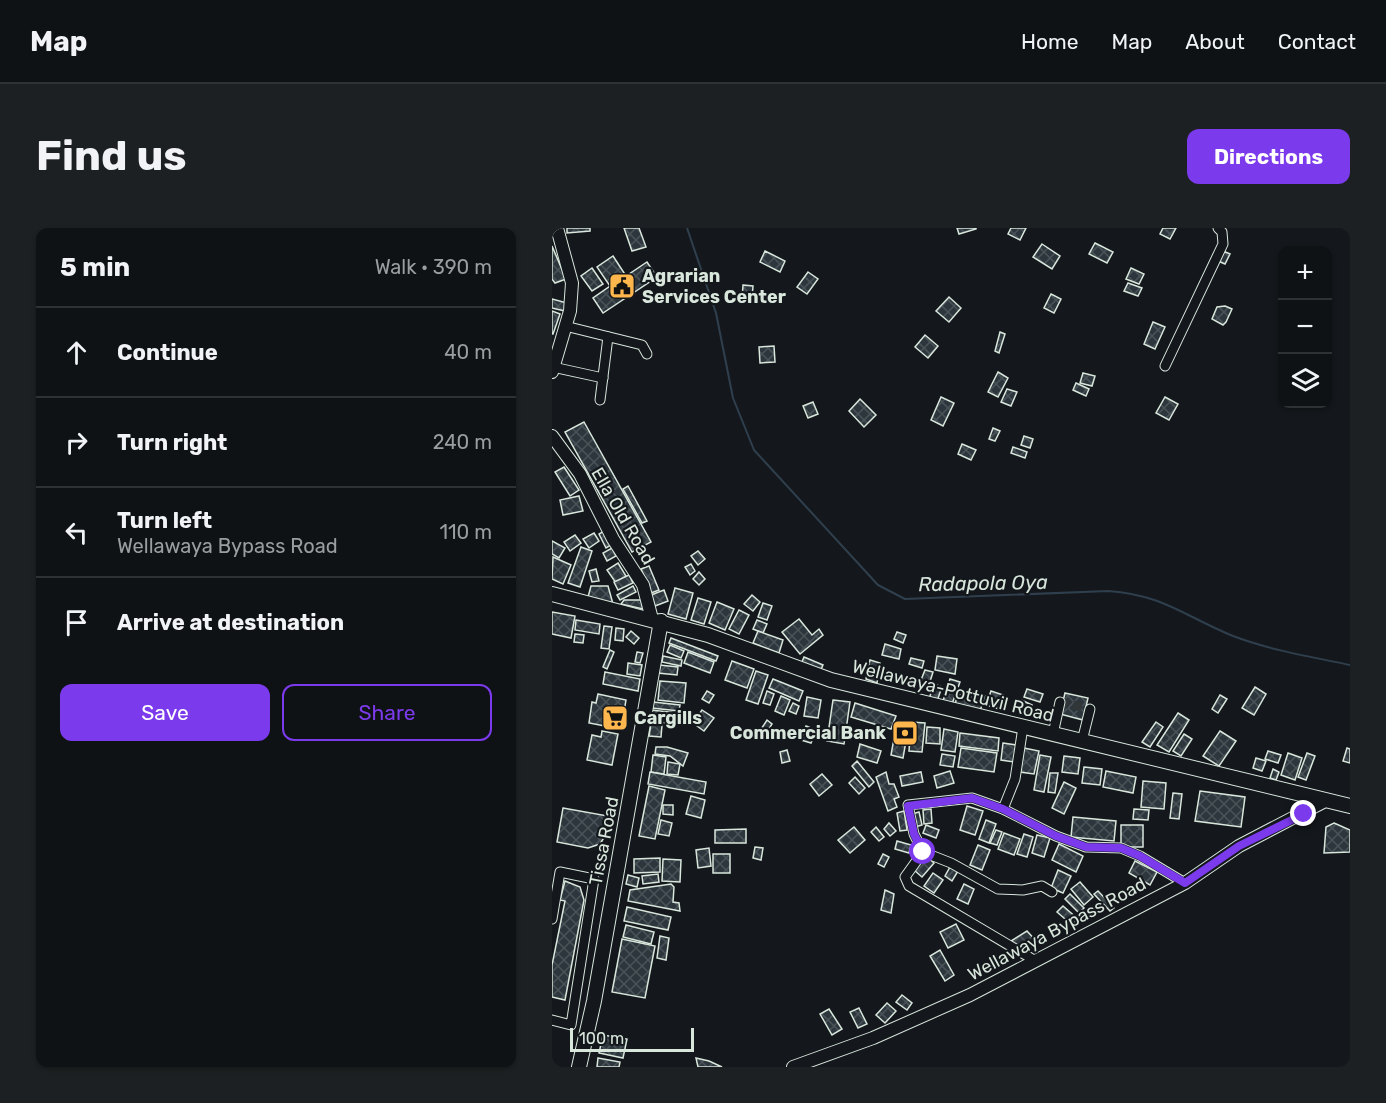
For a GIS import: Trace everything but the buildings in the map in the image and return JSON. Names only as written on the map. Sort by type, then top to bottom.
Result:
[{"type":"highway","name":"Wellawaya-Pottuvil Road","points":[[552,594],[708,635],[831,680],[1350,806]]},
{"type":"highway","name":"Tissa Road","points":[[579,1067],[614,884],[656,620]]},
{"type":"main road","points":[[553,369],[570,311],[572,283],[556,228]]},
{"type":"main road","name":"Ella Old Road","points":[[552,435],[579,474],[613,539],[643,585],[656,620]]},
{"type":"main road","name":"Wellawaya Bypass Road","points":[[793,1067],[884,1033],[970,995],[1185,883],[1239,846],[1327,800]]},
{"type":"street","points":[[1165,366],[1223,244],[1222,232],[1218,228]]},
{"type":"street","points":[[565,326],[642,345],[647,354]]},
{"type":"street","points":[[600,400],[608,337]]},
{"type":"street","points":[[553,369],[603,378]]},
{"type":"street","points":[[1053,734],[1060,702]]},
{"type":"street","points":[[1082,741],[1090,709]]},
{"type":"street","points":[[1003,809],[1015,779],[1023,727]]},
{"type":"street","points":[[1052,892],[1042,886],[1023,890],[998,889],[951,863],[923,852],[914,834],[908,806],[972,798],[1003,809],[1056,836],[1086,847],[1121,848],[1140,856],[1185,883]]},
{"type":"street","points":[[923,852],[905,877],[909,886],[1034,960]]},
{"type":"street","points":[[552,919],[560,872],[614,884]]},
{"type":"street","points":[[552,1020],[571,1025],[594,879]]},
{"type":"waterway","name":"Radapola Oya","points":[[687,228],[716,313],[733,398],[754,450],[878,585],[905,599],[1108,591],[1127,593],[1159,602],[1247,641],[1350,665]]},
{"type":"tunnel","points":[[1060,702],[1090,709]]},
{"type":"place","name":"Agrarian Services Center","points":[[622,286]]},
{"type":"place","name":"Cargills","points":[[615,718]]},
{"type":"place","name":"Commercial Bank","points":[[905,733]]},
{"type":"route","points":[[923,852],[914,834],[908,806],[972,798],[1003,809],[1056,836],[1086,847],[1121,848],[1140,856],[1185,883],[1239,846],[1304,814]]}]
